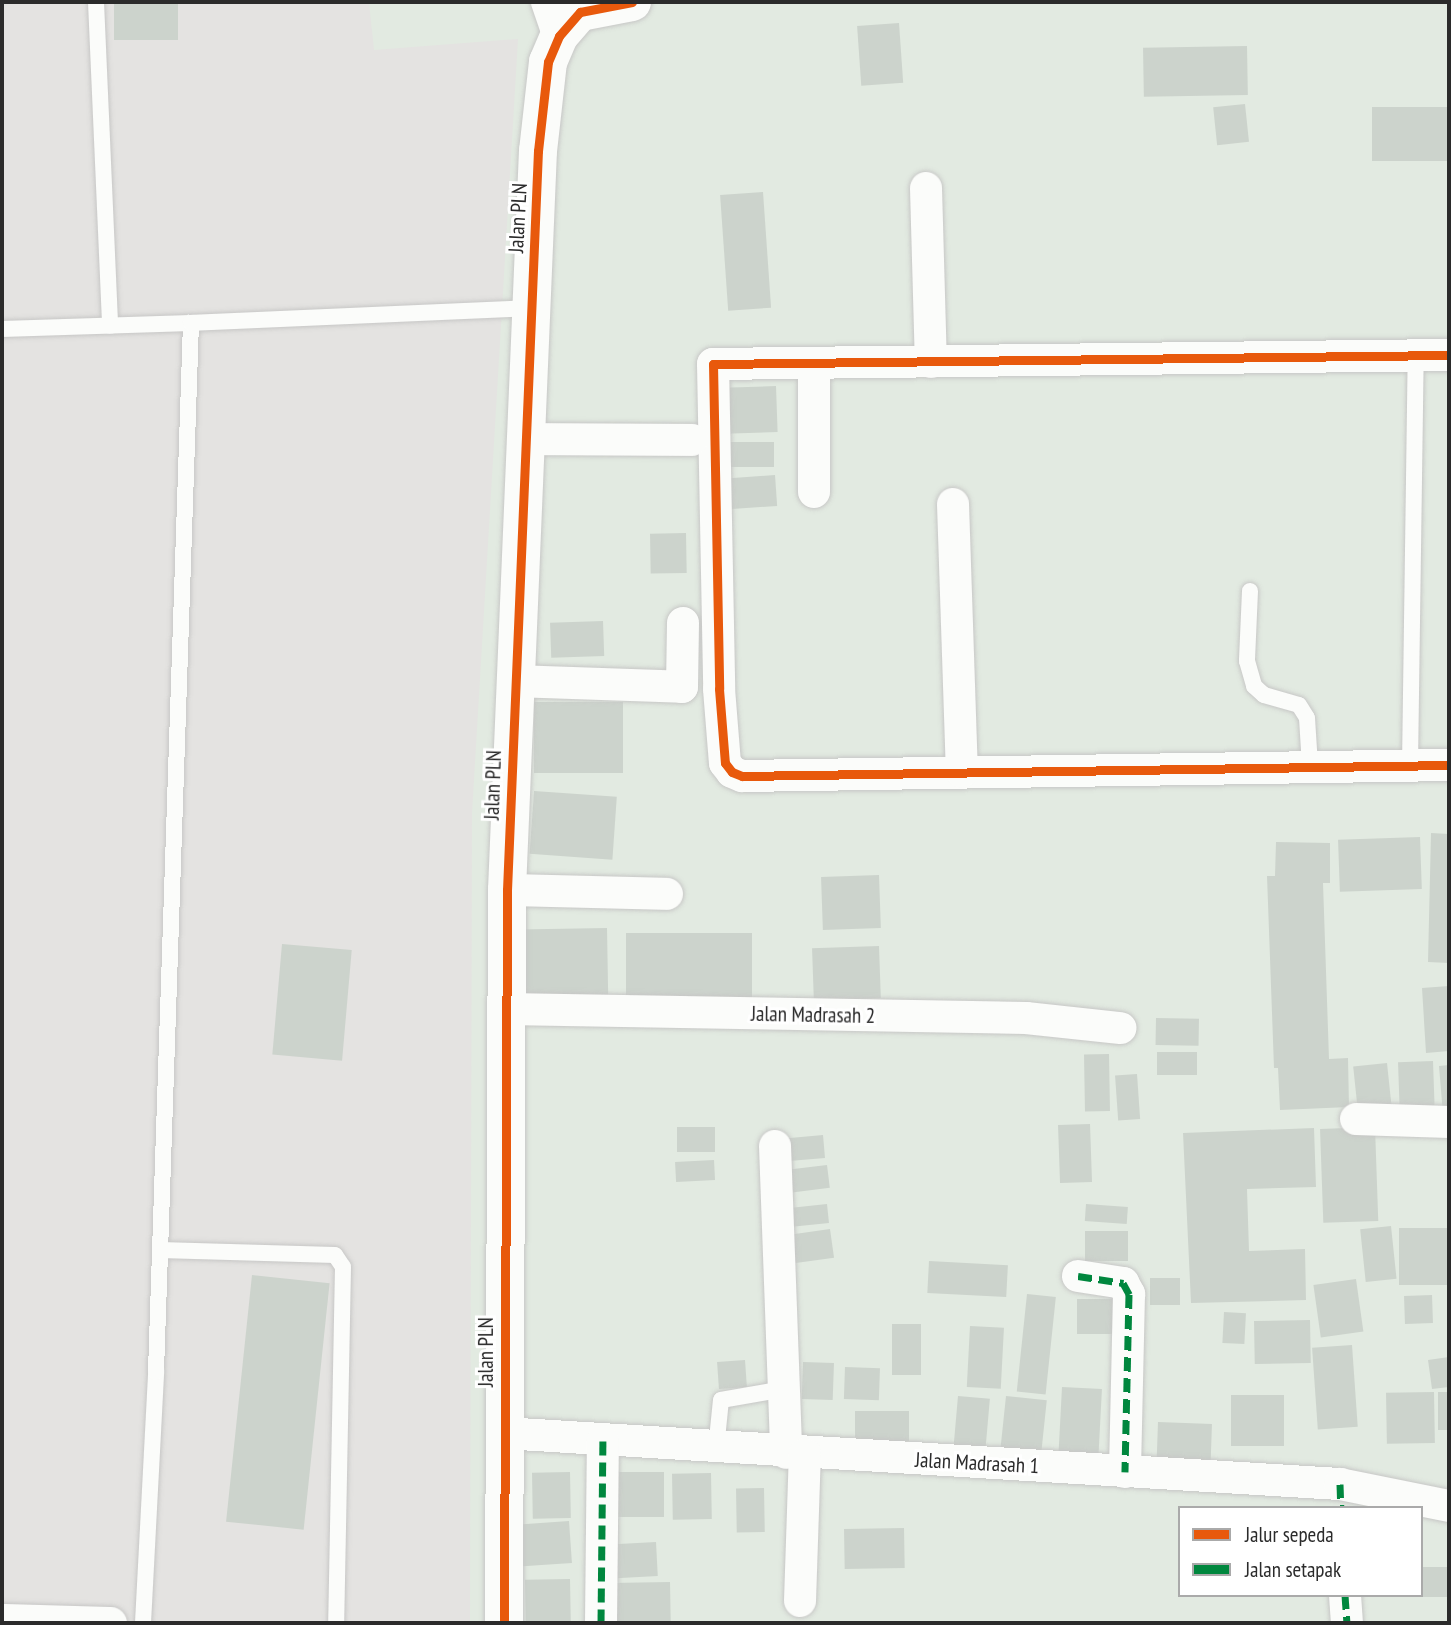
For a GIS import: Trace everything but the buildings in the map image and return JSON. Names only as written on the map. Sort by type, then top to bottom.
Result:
[{"type":"street","name":"Jalan PLN","points":[[504,1623],[507,890],[514,681],[541,125],[553,19],[632,2]]},
{"type":"street","points":[[926,188],[931,362]]},
{"type":"street","points":[[1449,355],[713,365],[719,689],[725,763],[742,776],[1449,765]]},
{"type":"street","points":[[814,363],[814,492]]},
{"type":"street","points":[[526,439],[692,440]]},
{"type":"street","points":[[953,504],[962,772]]},
{"type":"street","points":[[514,681],[682,687],[683,623]]},
{"type":"street","points":[[507,890],[667,894]]},
{"type":"street","name":"Jalan Madrasah 2","points":[[506,1009],[1026,1018],[1120,1028]]},
{"type":"street","points":[[1356,1119],[1449,1122]]},
{"type":"street","points":[[775,1146],[784,1389],[795,1453],[800,1601]]},
{"type":"street","points":[[1077,1276],[1123,1283],[1129,1294],[1125,1472]]},
{"type":"street","name":"Jalan Madrasah 1","points":[[503,1433],[716,1449],[1125,1472],[1449,1506]]},
{"type":"street","points":[[601,1623],[603,1441]]},
{"type":"street","points":[[1345,1597],[1347,1623]]},
{"type":"street","points":[[2,1620],[111,1623]]},
{"type":"lane","points":[[96,2],[110,326]]},
{"type":"lane","points":[[2,330],[531,308]]},
{"type":"lane","points":[[143,1623],[160,1250],[191,323]]},
{"type":"lane","points":[[1410,765],[1416,356]]},
{"type":"lane","points":[[1250,591],[1247,661],[1254,686],[1264,695],[1299,705],[1307,718],[1310,766]]},
{"type":"lane","points":[[160,1250],[335,1255],[343,1267],[336,1623]]},
{"type":"lane","points":[[716,1449],[721,1400],[784,1389]]},
{"type":"shaded area","points":[[2,2],[369,2],[374,50],[518,39],[472,813],[470,1623],[2,1623]]},
{"type":"marked path","points":[[1078,1276],[1123,1283],[1129,1294],[1125,1472]]},
{"type":"marked path","points":[[601,1623],[603,1441]]},
{"type":"marked path","points":[[1340,1484],[1341,1506]]},
{"type":"marked path","points":[[1345,1597],[1347,1623]]},
{"type":"cycle path","points":[[504,1623],[507,890],[538,151],[548,62],[559,36],[580,12],[632,2]]},
{"type":"cycle path","points":[[1449,355],[713,364],[719,689],[725,763],[732,772],[742,776],[1449,765]]}]
